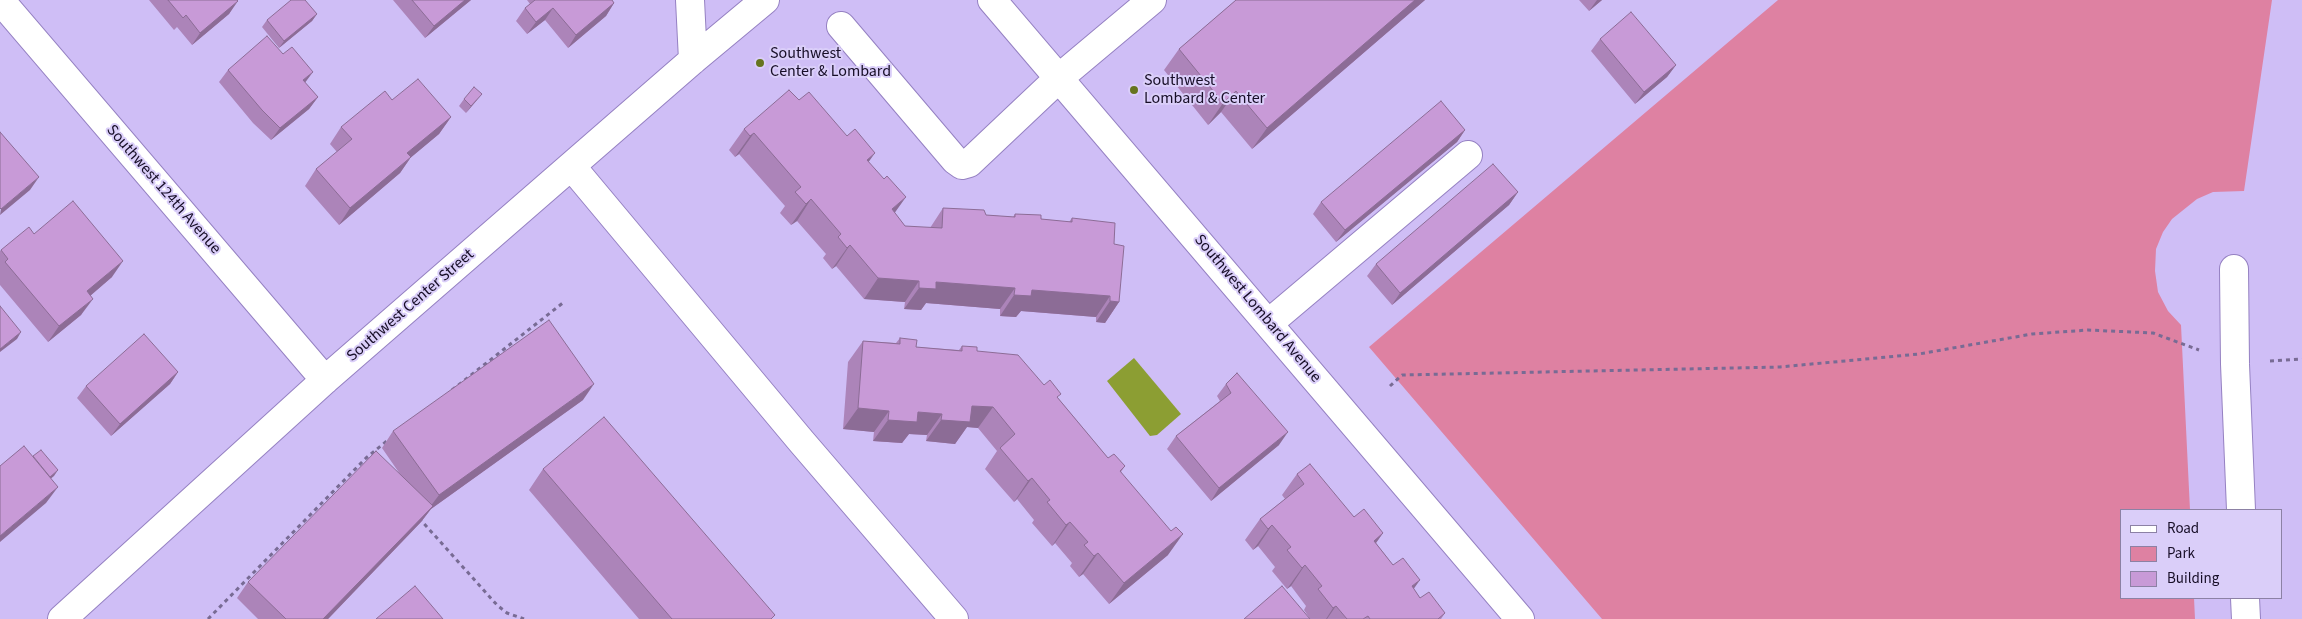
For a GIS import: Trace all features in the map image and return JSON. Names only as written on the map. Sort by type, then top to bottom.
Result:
[{"type":"street","name":"Southwest 124th Avenue","points":[[0,0],[325,380]]},
{"type":"street","points":[[690,0],[692,60]]},
{"type":"street","name":"Southwest Center Street","points":[[62,619],[325,380],[572,167],[692,60],[765,0]]},
{"type":"street","name":"Southwest Lombard Avenue","points":[[992,0],[1520,619]]},
{"type":"street","points":[[841,26],[954,160],[962,165],[969,163],[1059,78],[1152,0]]},
{"type":"street","points":[[1269,323],[1468,155]]},
{"type":"street","points":[[572,167],[801,441],[954,619]]},
{"type":"street","points":[[2234,269],[2234,364],[2241,509]]},
{"type":"street","points":[[2245,599],[2246,619]]},
{"type":"path","points":[[449,392],[564,302]]},
{"type":"path","points":[[1390,386],[1402,375],[1780,368],[1902,356],[2032,334],[2088,330],[2153,333],[2234,364]]},
{"type":"path","points":[[208,619],[366,458],[396,434]]},
{"type":"path","points":[[366,458],[372,465]]},
{"type":"path","points":[[418,517],[497,605],[507,613],[524,619]]},
{"type":"green space","points":[[1778,0],[2272,0],[2244,191],[2213,192],[2197,199],[2172,219],[2163,232],[2156,249],[2155,271],[2158,292],[2168,311],[2181,325],[2190,509],[2120,509],[2120,599],[2194,599],[2195,619],[1602,619],[1369,347]]},
{"type":"shaded area","points":[[1134,358],[1181,414],[1157,435],[1150,436],[1107,381]]},
{"type":"building","points":[[168,0],[238,1],[200,33],[186,15],[183,18]]},
{"type":"building","points":[[291,0],[305,0],[317,14],[284,41],[267,20]]},
{"type":"building","points":[[412,0],[465,0],[434,26]]},
{"type":"building","points":[[535,0],[612,0],[614,3],[576,35],[553,8],[536,22],[525,8]]},
{"type":"building","points":[[1236,0],[1415,0],[1267,128],[1236,91],[1223,103],[1179,49]]},
{"type":"building","points":[[1631,12],[1676,65],[1644,92],[1600,39]]},
{"type":"building","points":[[267,36],[283,54],[292,47],[313,72],[303,80],[318,97],[280,128],[228,70]]},
{"type":"building","points":[[418,79],[451,117],[407,153],[411,157],[350,208],[316,169],[352,139],[341,127],[385,91],[392,100]]},
{"type":"building","points":[[474,87],[482,94],[471,106],[464,99]]},
{"type":"building","points":[[789,90],[799,100],[809,92],[847,136],[855,129],[875,153],[867,160],[884,179],[887,176],[906,197],[892,209],[905,226],[942,228],[943,208],[984,210],[986,215],[1015,217],[1015,214],[1041,215],[1041,219],[1072,222],[1072,218],[1115,223],[1114,244],[1124,246],[1119,302],[1110,301],[1110,296],[1032,290],[1031,296],[1014,295],[1015,288],[936,282],[936,289],[919,288],[919,281],[878,278],[850,245],[847,248],[838,237],[841,234],[811,199],[806,204],[795,192],[801,187],[754,133],[750,136],[744,129]]},
{"type":"building","points":[[1441,101],[1465,130],[1345,230],[1321,202]]},
{"type":"building","points":[[0,132],[39,177],[1,209],[0,208]]},
{"type":"building","points":[[1493,164],[1518,192],[1400,293],[1376,264]]},
{"type":"building","points":[[73,201],[123,261],[87,291],[93,299],[59,326],[5,262],[8,259],[1,250],[29,227],[34,234]]},
{"type":"building","points":[[0,306],[21,332],[0,349]]},
{"type":"building","points":[[549,320],[594,384],[439,495],[393,431]]},
{"type":"building","points":[[144,334],[178,372],[120,424],[86,386]]},
{"type":"building","points":[[900,338],[917,340],[916,347],[962,351],[962,346],[977,347],[977,351],[1018,355],[1044,385],[1050,380],[1061,394],[1057,397],[1108,458],[1114,454],[1125,466],[1120,471],[1171,531],[1176,527],[1183,534],[1124,583],[1098,553],[1094,556],[1084,545],[1088,542],[1070,522],[1066,525],[1047,502],[1050,500],[1032,478],[1028,481],[1000,448],[1015,434],[993,407],[972,406],[970,422],[941,420],[942,414],[918,412],[917,422],[888,420],[889,411],[858,408],[863,341],[900,344]]},
{"type":"building","points":[[1237,373],[1288,432],[1219,488],[1176,436],[1231,393],[1226,384]]},
{"type":"building","points":[[604,417],[775,615],[771,619],[672,619],[543,469]]},
{"type":"building","points":[[24,446],[58,487],[0,536],[0,466]]},
{"type":"building","points":[[41,450],[58,470],[50,477],[33,456]]},
{"type":"building","points":[[376,451],[433,506],[323,619],[286,619],[248,582]]},
{"type":"building","points":[[1310,464],[1354,517],[1364,509],[1383,533],[1374,541],[1393,565],[1403,558],[1420,580],[1412,586],[1420,598],[1429,592],[1445,613],[1438,619],[1370,619],[1368,616],[1363,619],[1347,619],[1336,606],[1333,608],[1318,589],[1322,586],[1305,565],[1302,568],[1287,550],[1291,547],[1272,525],[1268,529],[1260,519],[1304,484],[1297,474]]},
{"type":"building","points":[[415,586],[443,619],[376,619]]},
{"type":"building","points":[[1282,586],[1310,619],[1244,619]]},
{"type":"place","name":"Southwest Center & Lombard","points":[[760,63]]},
{"type":"place","name":"Southwest Lombard & Center","points":[[1134,90]]}]
